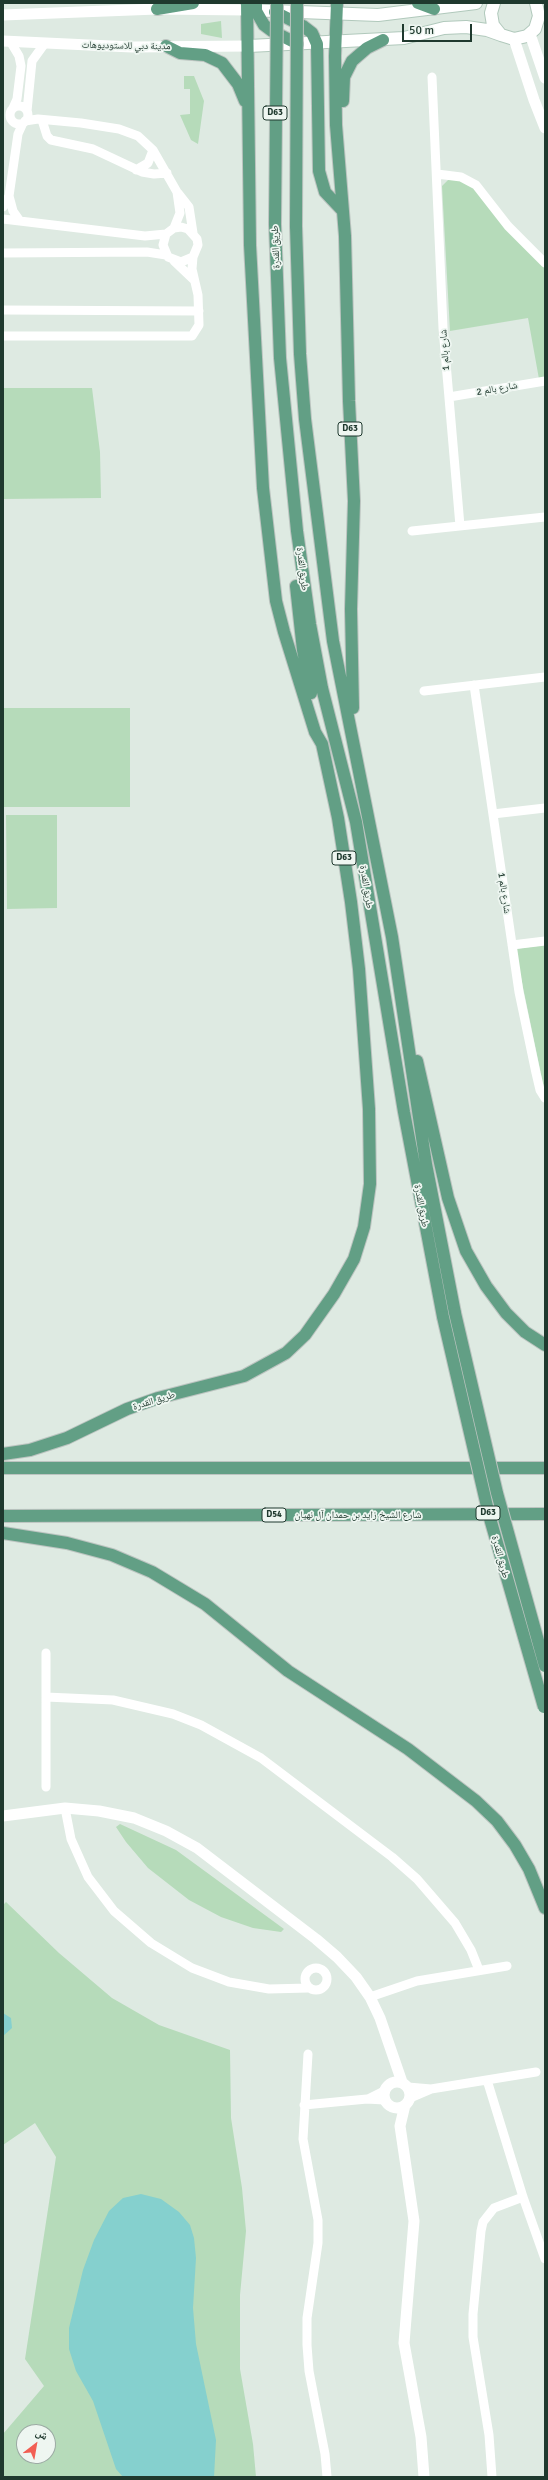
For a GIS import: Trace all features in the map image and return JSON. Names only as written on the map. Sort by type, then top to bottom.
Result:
[{"type":"main road","points":[[157,9],[193,3]]},
{"type":"main road","name":"طريق القدرة","points":[[297,3],[296,226],[300,354],[305,419],[333,641],[390,930],[426,1164],[455,1313],[495,1486],[545,1666]]},
{"type":"main road","points":[[418,3],[434,9]]},
{"type":"main road","points":[[252,7],[337,8],[378,15],[476,3]]},
{"type":"main road","points":[[494,3],[491,19],[497,31],[502,35]]},
{"type":"main road","points":[[249,46],[383,40],[404,38],[444,28],[466,27],[487,30],[514,39],[530,34],[541,24],[540,4]]},
{"type":"main road","points":[[252,7],[268,28],[298,44]]},
{"type":"main road","name":"طريق القدرة","points":[[3,1454],[30,1450],[54,1443],[142,1404],[222,1383],[257,1370],[286,1353],[305,1335],[334,1294],[354,1259],[364,1227],[370,1184],[369,1109],[363,1012],[351,902],[338,818],[322,744],[315,732],[276,601],[267,528],[252,313],[247,115],[252,7]]},
{"type":"main road","points":[[276,7],[312,33],[317,44],[319,171],[325,192],[342,209]]},
{"type":"main road","name":"طريق القدرة","points":[[276,7],[275,224],[280,358],[297,531],[315,656],[356,822],[404,1112],[443,1316],[489,1515],[544,1709]]},
{"type":"main road","name":"طريق القدرة","points":[[337,8],[335,43],[336,125],[346,249],[349,401],[354,501],[351,609],[352,733]]},
{"type":"main road","points":[[336,125],[342,109],[347,69],[359,54],[383,40]]},
{"type":"main road","points":[[166,46],[180,53],[205,55],[222,63],[238,84],[247,115]]},
{"type":"main road","points":[[297,531],[294,568],[303,650],[322,744]]},
{"type":"main road","points":[[404,1023],[422,1081],[449,1204],[466,1251],[486,1286],[506,1313],[525,1332],[545,1345]]},
{"type":"main road","points":[[3,1468],[545,1468]]},
{"type":"main road","name":"شارع الشيخ زايد بن حمدان آل نهيان","points":[[3,1516],[545,1514]]},
{"type":"main road","points":[[3,1533],[61,1541],[112,1555],[152,1572],[200,1600],[288,1671],[408,1749],[481,1806],[506,1833],[523,1856],[545,1908]]},
{"type":"street","points":[[3,16],[157,9],[252,7]]},
{"type":"street","points":[[530,34],[545,78]]},
{"type":"street","points":[[514,39],[545,128]]},
{"type":"street","points":[[7,41],[20,60],[27,111]]},
{"type":"street","name":"مدينة دبي للاستوديوهات","points":[[7,41],[166,46],[249,46]]},
{"type":"street","points":[[3,207],[9,196],[18,134],[13,116],[32,61],[45,43]]},
{"type":"street","points":[[20,60],[32,61]]},
{"type":"street","name":"شارع بالم 1","points":[[432,77],[443,328],[460,526]]},
{"type":"street","points":[[13,116],[22,107],[42,120],[47,136],[52,140],[93,149],[136,170],[154,174],[167,173]]},
{"type":"street","points":[[13,116],[27,111]]},
{"type":"street","points":[[3,336],[188,337],[198,329],[199,311],[198,295],[194,280],[193,257],[198,245],[193,233],[189,207],[178,192],[153,150],[138,136],[129,132],[81,123],[13,116]]},
{"type":"street","points":[[136,170],[148,163],[153,150]]},
{"type":"street","points":[[437,174],[461,177],[476,185],[508,226],[545,263]]},
{"type":"street","points":[[3,219],[145,236],[166,234],[174,228],[180,213],[178,192]]},
{"type":"street","points":[[9,196],[13,211],[20,221]]},
{"type":"street","points":[[174,228],[188,229],[193,233]]},
{"type":"street","points":[[166,234],[163,245],[166,255]]},
{"type":"street","points":[[3,253],[147,252],[166,255],[194,280]]},
{"type":"street","points":[[174,261],[180,262],[193,257]]},
{"type":"street","points":[[3,310],[199,311]]},
{"type":"street","name":"شارع بالم 2","points":[[449,397],[545,381]]},
{"type":"street","points":[[412,531],[545,517]]},
{"type":"street","points":[[424,691],[545,677]]},
{"type":"street","name":"شارع بالم 1","points":[[474,685],[512,945],[536,1073],[540,1090],[545,1098]]},
{"type":"street","points":[[493,814],[545,808]]},
{"type":"street","points":[[512,945],[545,940]]},
{"type":"street","points":[[46,1653],[46,1787]]},
{"type":"street","points":[[46,1697],[113,1700],[173,1714],[201,1725],[261,1758],[374,1843],[417,1879],[455,1923],[471,1950],[479,1970]]},
{"type":"street","points":[[3,1816],[65,1808],[99,1811],[134,1818],[166,1831],[197,1848],[337,1957],[356,1977],[370,1997],[387,2038],[392,2058],[414,2221],[404,2343],[421,2436],[424,2477]]},
{"type":"street","points":[[65,1808],[71,1839],[88,1877],[114,1911],[151,1944],[192,1968],[229,1982],[269,1989],[308,1988]]},
{"type":"street","points":[[370,1997],[417,1981],[507,1966]]},
{"type":"street","points":[[308,2054],[303,2139],[318,2228],[318,2243],[307,2318],[307,2345],[309,2371],[326,2454],[327,2477]]},
{"type":"street","points":[[304,2105],[367,2099],[397,2094],[421,2095],[431,2089],[536,2072]]},
{"type":"street","points":[[487,2080],[523,2197],[545,2259]]},
{"type":"street","points":[[397,2094],[400,2126]]},
{"type":"street","points":[[492,2477],[489,2435],[473,2336],[473,2314],[481,2231],[483,2222],[494,2208],[523,2197]]},
{"type":"green space","points":[[221,21],[222,38],[201,34],[201,24]]},
{"type":"green space","points":[[184,76],[194,76],[204,101],[198,144],[191,140],[180,115],[190,114],[190,89],[184,89]]},
{"type":"green space","points":[[451,177],[472,186],[514,237],[545,268],[545,378],[539,379],[528,318],[450,331],[442,186]]},
{"type":"green space","points":[[3,388],[92,388],[100,452],[101,498],[3,499]]},
{"type":"green space","points":[[3,708],[130,708],[130,807],[3,807]]},
{"type":"green space","points":[[6,815],[57,815],[57,908],[7,909]]},
{"type":"green space","points":[[545,945],[545,1093],[515,949]]},
{"type":"green space","points":[[120,1824],[176,1850],[284,1929],[281,1932],[253,1928],[221,1917],[189,1900],[148,1868],[126,1842],[116,1827]]},
{"type":"green space","points":[[6,1902],[59,1953],[112,1998],[159,2025],[230,2050],[231,2118],[242,2188],[246,2231],[240,2295],[240,2369],[253,2444],[256,2477],[3,2477],[3,2434],[44,2386],[25,2359],[56,2157],[35,2123],[3,2145],[3,1905]]},
{"type":"water","points":[[3,2013],[11,2018],[12,2028],[3,2036]]},
{"type":"water","points":[[141,2194],[161,2199],[179,2212],[190,2225],[194,2238],[196,2258],[193,2308],[196,2344],[216,2440],[214,2477],[123,2477],[116,2469],[93,2401],[76,2371],[69,2349],[69,2328],[83,2270],[94,2240],[109,2211],[123,2198]]}]
